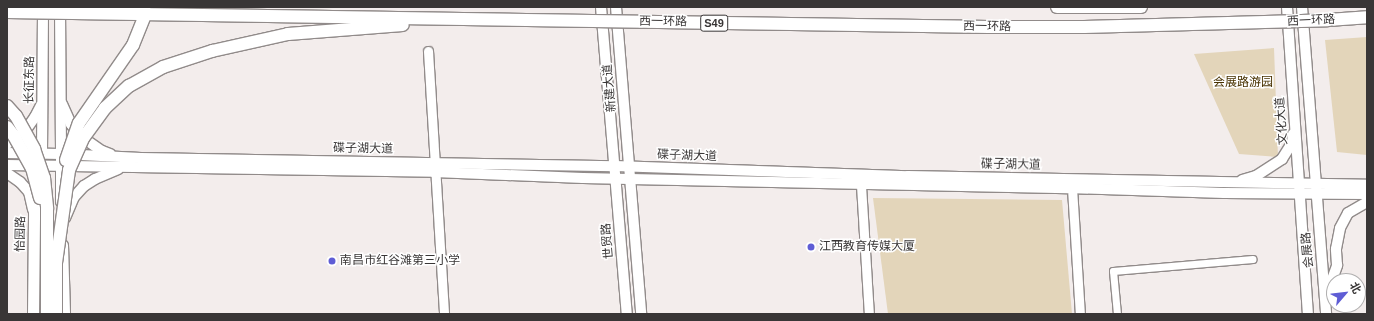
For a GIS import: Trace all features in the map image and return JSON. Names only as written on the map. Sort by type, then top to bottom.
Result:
[{"type":"highway","points":[[56,314],[57,208],[63,169],[79,123],[133,45],[145,15],[144,7]]},
{"type":"highway","points":[[1057,7],[1141,7]]},
{"type":"highway","name":"西一环路","points":[[7,12],[1084,28],[1259,23],[1367,17]]},
{"type":"highway","points":[[56,270],[69,170],[84,137],[105,108],[129,86],[163,67],[212,51],[288,34],[471,19]]},
{"type":"highway","points":[[7,106],[16,116],[34,149],[44,178],[47,209],[47,314]]},
{"type":"highway","points":[[7,127],[14,136],[32,168],[42,205],[47,260]]},
{"type":"main road","name":"长征东路","points":[[42,154],[43,7]]},
{"type":"main road","points":[[60,7],[60,166],[64,314]]},
{"type":"main road","name":"新建大道","points":[[601,7],[615,166]]},
{"type":"main road","name":"新建大道","points":[[616,7],[630,167]]},
{"type":"main road","name":"文化大道","points":[[1287,7],[1299,189]]},
{"type":"main road","points":[[1302,7],[1316,189]]},
{"type":"main road","points":[[7,144],[23,134],[35,117],[42,101]]},
{"type":"main road","points":[[60,101],[71,124],[79,135],[102,151],[117,157]]},
{"type":"main road","points":[[1227,183],[1256,176],[1282,159],[1292,143],[1295,122]]},
{"type":"main road","name":"碟子湖大道","points":[[7,153],[434,168],[616,179],[861,185],[1072,188],[1224,193],[1367,185]]},
{"type":"main road","name":"怡园路","points":[[33,314],[34,212],[42,154]]},
{"type":"main road","name":"碟子湖大道","points":[[7,165],[434,168],[615,166],[908,176],[1227,183],[1299,189]]},
{"type":"main road","name":"世贸路","points":[[615,166],[627,314]]},
{"type":"main road","points":[[62,226],[74,198],[84,186],[95,179],[124,167]]},
{"type":"main road","points":[[630,167],[641,314]]},
{"type":"main road","points":[[7,172],[20,182],[29,192],[34,212]]},
{"type":"main road","name":"会展路","points":[[1299,189],[1308,314]]},
{"type":"main road","name":"碟子湖大道","points":[[1316,189],[1367,194]]},
{"type":"main road","name":"会展路","points":[[1316,189],[1326,314]]},
{"type":"main road","points":[[1325,300],[1337,265],[1336,249],[1340,228],[1348,214],[1367,202]]},
{"type":"street","points":[[428,51],[444,314]]},
{"type":"street","points":[[861,185],[869,314]]},
{"type":"street","points":[[1072,188],[1080,314]]},
{"type":"street","points":[[1117,314],[1113,271],[1252,259]]},
{"type":"green space","points":[[1367,37],[1367,155],[1337,152],[1325,40]]},
{"type":"green space","name":"会展路游园","points":[[1274,48],[1278,157],[1239,154],[1194,54]]},
{"type":"green space","points":[[873,198],[1062,200],[1072,314],[888,314]]},
{"type":"place","name":"江西教育传媒大厦","points":[[811,247]]},
{"type":"place","name":"南昌市红谷滩第三小学","points":[[332,261]]}]
